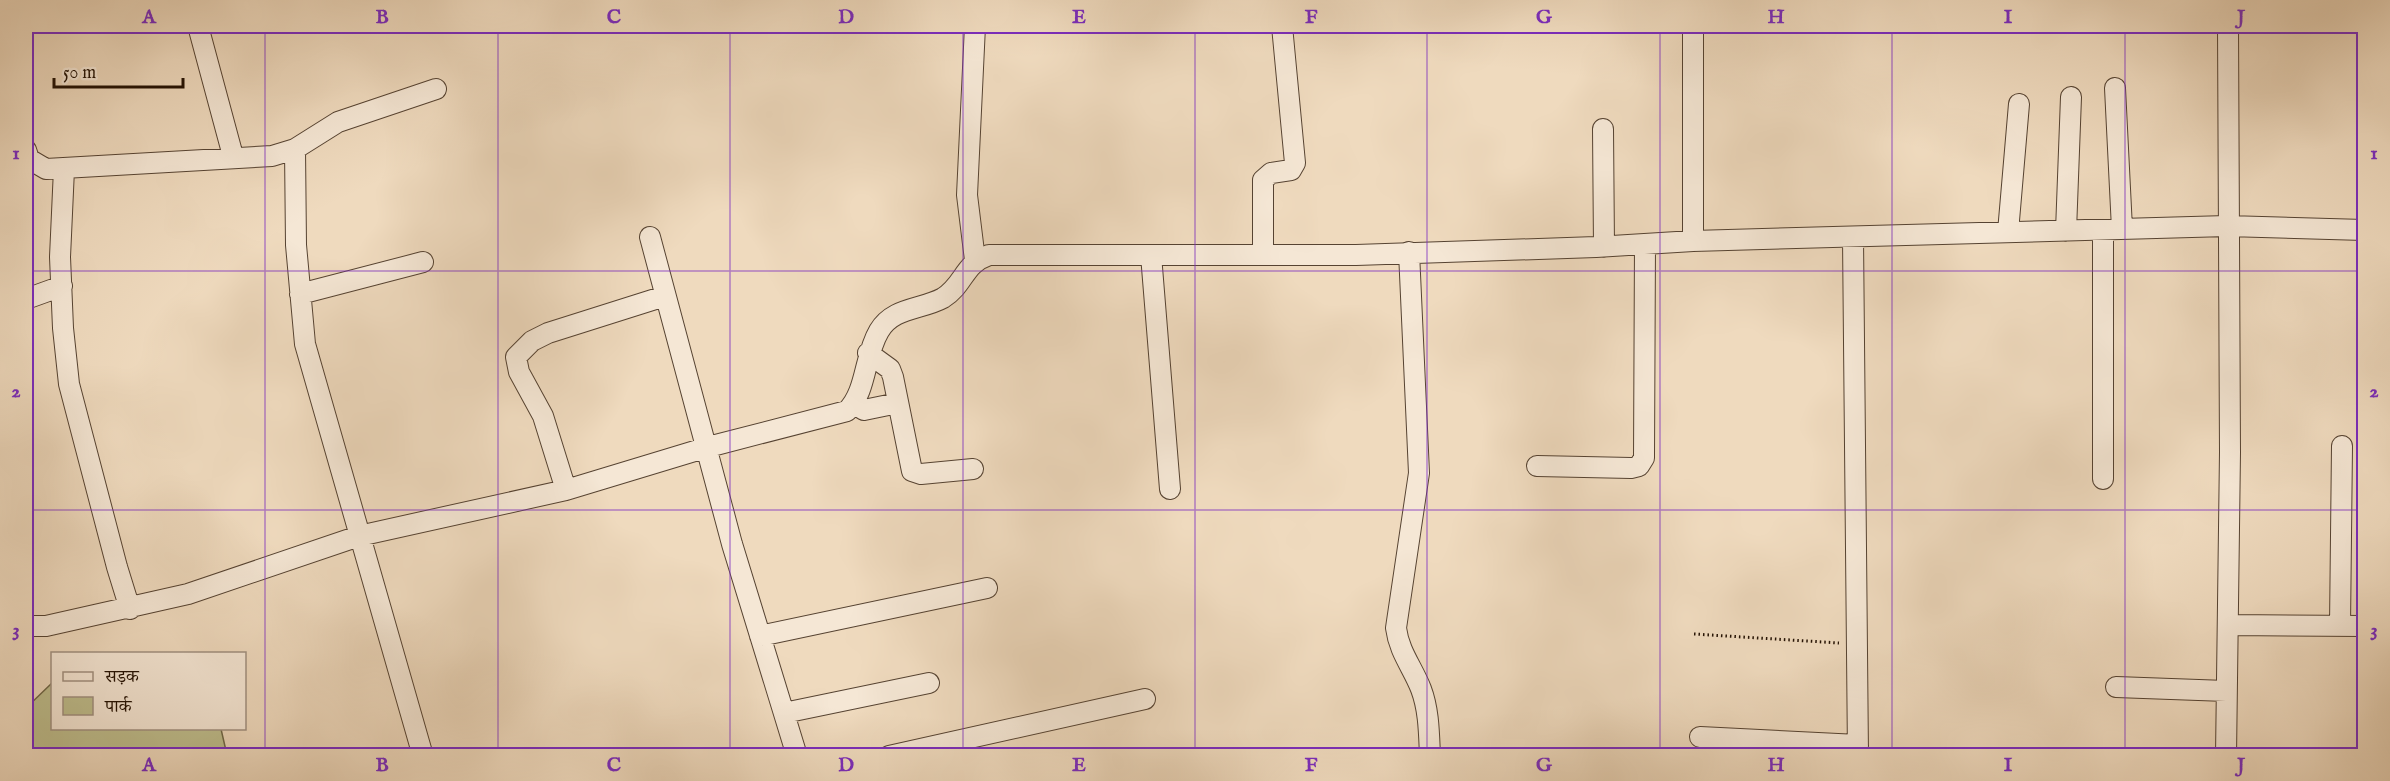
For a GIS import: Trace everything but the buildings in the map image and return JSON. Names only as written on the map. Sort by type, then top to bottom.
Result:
[{"type":"street","points":[[198,26],[233,156]]},
{"type":"street","points":[[975,26],[967,195],[975,260]]},
{"type":"street","points":[[1263,254],[1263,180],[1271,173],[1291,170],[1295,163],[1282,26]]},
{"type":"street","points":[[1693,26],[1693,241]]},
{"type":"street","points":[[2226,756],[2229,625],[2228,26]]},
{"type":"street","points":[[2103,479],[2113,229],[2115,88]]},
{"type":"street","points":[[27,159],[46,169],[64,170],[233,156],[272,156],[295,149],[338,122],[436,89]]},
{"type":"street","points":[[2066,231],[2071,97]]},
{"type":"street","points":[[2008,232],[2019,104]]},
{"type":"street","points":[[1603,129],[1604,247]]},
{"type":"street","points":[[295,149],[296,244],[305,344],[423,756]]},
{"type":"street","points":[[64,170],[60,257],[69,384],[130,609]]},
{"type":"street","points":[[26,626],[46,626],[130,609],[188,594],[359,536],[566,490],[708,447],[847,411],[856,401],[868,353],[880,328],[896,314],[940,299],[954,290],[975,260],[989,255],[1356,255],[1604,247],[1693,241],[2227,226],[2364,230]]},
{"type":"street","points":[[650,237],[708,447],[732,544],[797,756]]},
{"type":"street","points":[[1700,737],[1858,750],[1859,645],[1853,238]]},
{"type":"street","points":[[1537,466],[1631,468],[1639,466],[1644,458],[1645,244]]},
{"type":"street","points":[[1409,252],[1419,473],[1396,628],[1398,641],[1421,690],[1427,716],[1430,756]]},
{"type":"street","points":[[1151,255],[1170,489]]},
{"type":"street","points":[[300,294],[423,262]]},
{"type":"street","points":[[26,298],[62,286]]},
{"type":"street","points":[[566,490],[543,416],[519,372],[516,357],[532,341],[548,333],[665,296]]},
{"type":"street","points":[[868,353],[890,369],[912,471],[921,474],[973,469]]},
{"type":"street","points":[[856,401],[864,410],[898,402]]},
{"type":"street","points":[[2340,626],[2342,446]]},
{"type":"street","points":[[760,636],[987,588]]},
{"type":"street","points":[[2229,625],[2364,626]]},
{"type":"street","points":[[784,713],[929,683]]},
{"type":"street","points":[[2116,687],[2226,691]]},
{"type":"street","points":[[889,756],[1145,699]]},
{"type":"path","points":[[1694,634],[1859,645]]},
{"type":"green space","points":[[51,684],[51,730],[221,730],[227,755],[26,755],[26,708]]}]
